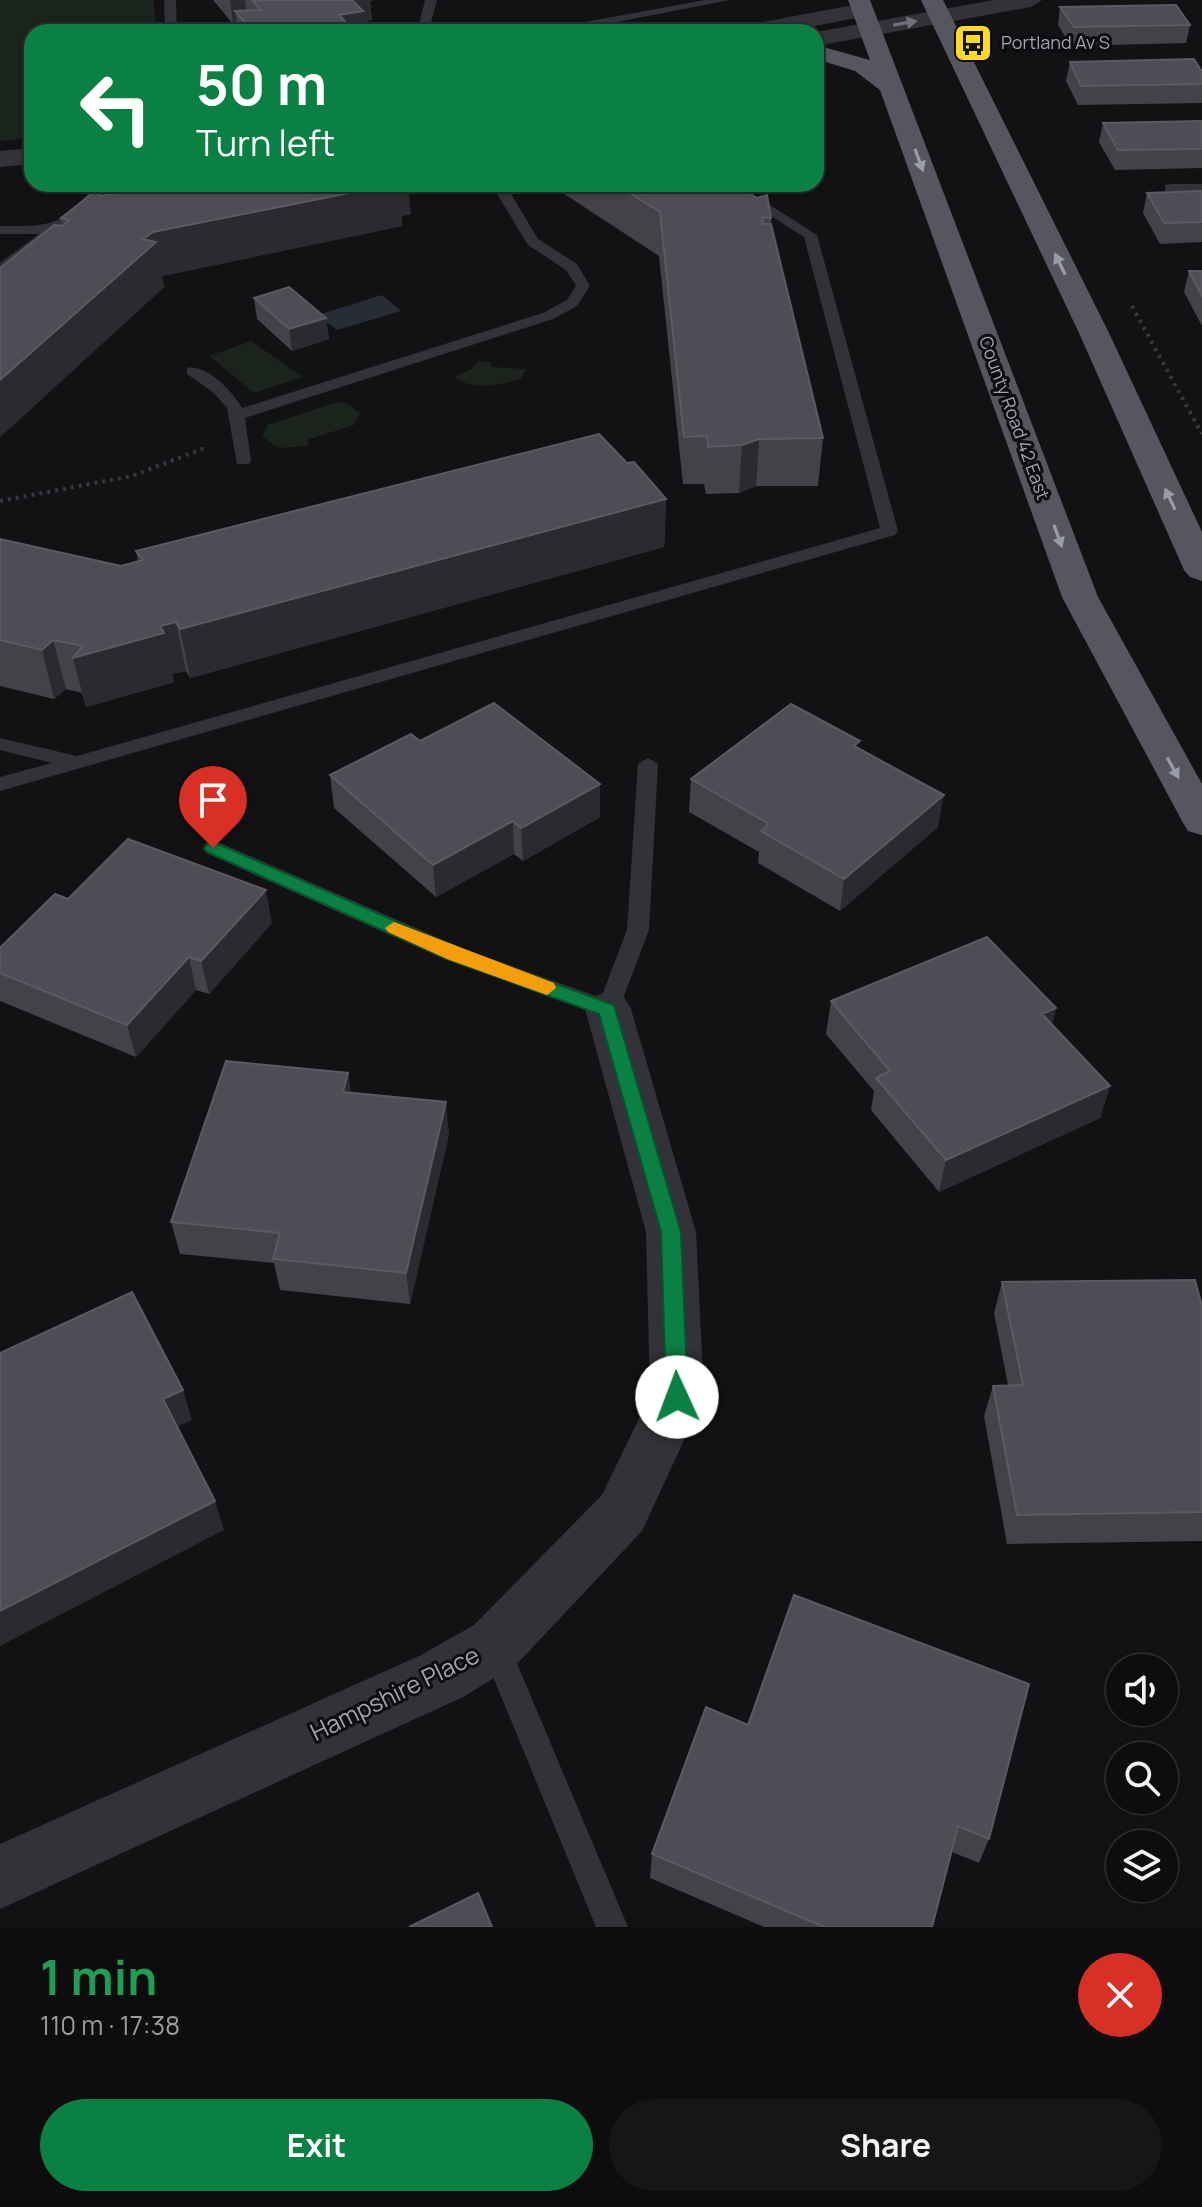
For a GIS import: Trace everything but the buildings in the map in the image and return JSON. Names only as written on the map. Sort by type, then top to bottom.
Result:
[{"type":"highway","points":[[931,6],[1094,333],[1202,570]]},
{"type":"highway","name":"County Road 42 East","points":[[864,13],[1080,597],[1202,821]]},
{"type":"highway","points":[[824,54],[863,66],[892,87]]},
{"type":"street","points":[[797,24],[931,6],[1031,0]]},
{"type":"street","points":[[824,35],[864,13]]},
{"type":"street","points":[[0,159],[24,157]]},
{"type":"street","name":"Hampshire Place","points":[[0,1877],[442,1676],[495,1645],[622,1513],[677,1397],[671,1232],[608,1009]]},
{"type":"lane","points":[[170,0],[171,24]]},
{"type":"lane","points":[[427,24],[431,0]]},
{"type":"lane","points":[[591,24],[724,0]]},
{"type":"lane","points":[[1170,188],[1202,188]]},
{"type":"lane","points":[[0,270],[49,230],[92,206],[99,192]]},
{"type":"lane","points":[[237,415],[548,316],[572,303],[583,286],[578,276],[572,267],[533,242],[503,192]]},
{"type":"lane","points":[[0,784],[889,531],[810,235],[741,192]]},
{"type":"lane","points":[[0,230],[49,230]]},
{"type":"lane","points":[[192,371],[227,395],[237,415],[237,434],[243,461]]},
{"type":"lane","points":[[0,744],[81,763]]},
{"type":"lane","points":[[213,848],[454,954],[608,1009],[638,930],[648,764]]},
{"type":"lane","points":[[495,1645],[612,1927]]},
{"type":"path","points":[[0,501],[132,476],[237,434]]},
{"type":"shaded area","points":[[0,0],[154,0],[155,24],[24,24],[24,139],[0,141]]},
{"type":"shaded area","points":[[382,295],[401,311],[337,330],[318,315]]},
{"type":"shaded area","points":[[251,341],[303,377],[254,393],[209,356]]},
{"type":"shaded area","points":[[478,362],[490,362],[491,367],[526,369],[521,379],[495,385],[469,384],[454,377],[470,370]]},
{"type":"shaded area","points":[[337,402],[348,404],[360,413],[354,425],[307,440],[309,446],[278,448],[262,436],[268,425]]},
{"type":"slow traffic","points":[[394,928],[547,988]]},
{"type":"place","name":"Portland Av S","points":[[973,43]]},
{"type":"route","points":[[213,848],[454,954],[608,1009],[671,1232],[677,1397]]}]
